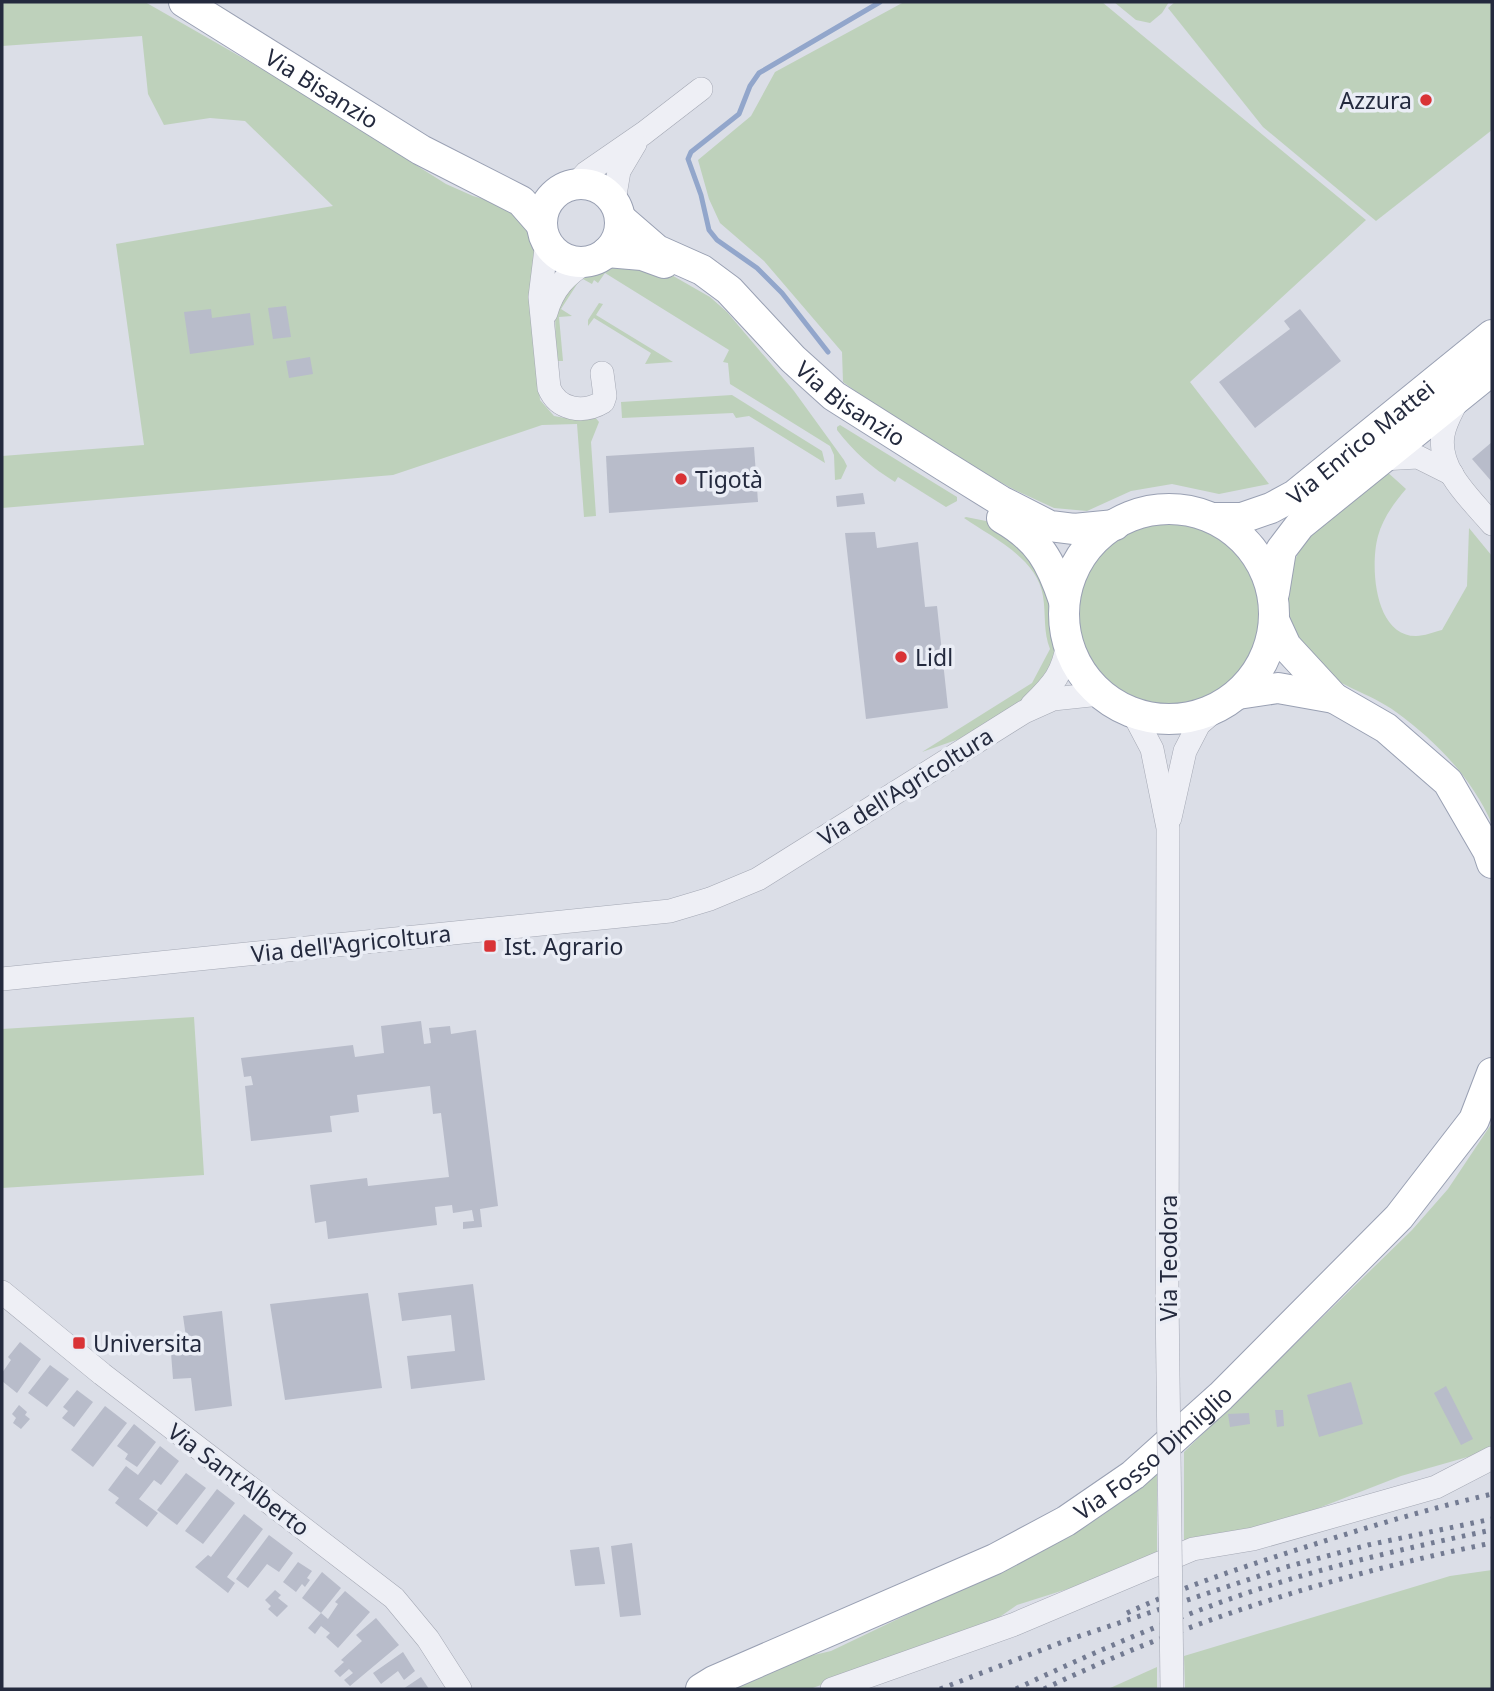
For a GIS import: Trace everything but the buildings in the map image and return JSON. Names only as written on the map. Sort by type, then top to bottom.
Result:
[{"type":"main road","name":"Via Bisanzio","points":[[184,2],[421,150],[521,201],[545,233]]},
{"type":"main road","name":"Via Bisanzio","points":[[464,171],[542,187],[573,185]]},
{"type":"main road","points":[[573,185],[597,187],[617,210],[619,230],[615,242],[598,256],[576,261],[564,258],[554,250],[545,233],[544,212],[549,200],[558,191],[573,185]]},
{"type":"main road","name":"Via Bisanzio","points":[[617,210],[657,250],[702,270],[729,289],[793,359],[834,396],[891,433],[1001,501],[1049,526],[1074,529],[1115,525]]},
{"type":"main road","name":"Via Bisanzio","points":[[598,256],[642,255],[674,267],[717,293],[796,385],[811,398],[1027,536],[1041,548],[1054,571],[1064,601]]},
{"type":"main road","name":"Via Enrico Mattei","points":[[1214,518],[1242,518],[1271,508],[1295,495],[1492,335]]},
{"type":"main road","name":"Via Enrico Mattei","points":[[1274,610],[1277,566],[1282,550],[1300,525],[1492,370]]},
{"type":"main road","points":[[1334,698],[1278,688],[1229,700],[1199,715],[1177,719],[1155,719],[1115,705],[1100,694],[1083,675],[1070,652],[1064,627],[1064,601],[1070,577],[1082,555],[1099,536],[1124,519],[1154,510],[1184,510],[1214,518],[1242,538],[1263,566],[1286,646],[1334,698],[1385,728],[1448,782],[1488,851],[1492,863]]},
{"type":"main road","points":[[1229,700],[1256,673],[1269,648],[1274,610]]},
{"type":"main road","name":"Via Fosso Dimiglio","points":[[701,1689],[996,1559],[1066,1521],[1133,1475],[1222,1396],[1399,1217],[1474,1120],[1492,1073]]},
{"type":"street","points":[[573,185],[701,89]]},
{"type":"street","points":[[617,210],[619,171],[623,161],[644,133]]},
{"type":"street","points":[[545,233],[540,297],[549,388],[558,402],[567,408],[596,406],[603,402],[605,396],[602,373]]},
{"type":"street","points":[[544,320],[550,298],[557,286],[565,277],[598,256]]},
{"type":"street","points":[[1460,396],[1443,434],[1443,453],[1451,474],[1492,524]]},
{"type":"street","points":[[1382,459],[1418,457],[1451,474]]},
{"type":"street","name":"Via dell'Agricoltura","points":[[1024,712],[1056,681],[1065,663],[1068,643]]},
{"type":"street","name":"Via dell'Agricoltura","points":[[2,979],[670,911],[710,900],[758,879],[1024,712],[1053,699],[1100,694]]},
{"type":"street","name":"Via Teodora","points":[[1168,828],[1185,751],[1199,724],[1229,700]]},
{"type":"street","name":"Via Teodora","points":[[1133,713],[1152,749],[1168,828],[1167,1297],[1172,1689]]},
{"type":"street","name":"Via Sant'Alberto","points":[[2,1293],[102,1374],[394,1598],[428,1639],[460,1687]]},
{"type":"street","points":[[832,1689],[1015,1624],[1193,1549],[1253,1539],[1436,1487],[1492,1458]]},
{"type":"green space","points":[[2,2],[145,2],[276,77],[446,184],[473,196],[509,206],[529,227],[535,252],[530,284],[540,400],[554,416],[595,417],[599,422],[591,442],[596,516],[584,517],[577,424],[542,425],[393,475],[2,508],[2,456],[144,445],[116,244],[333,206],[245,121],[210,118],[164,125],[148,94],[142,36],[2,46]]},
{"type":"green space","points":[[904,2],[1102,2],[1366,220],[1190,382],[1269,484],[1219,494],[1172,484],[1131,491],[1087,511],[1054,508],[1015,490],[925,442],[843,382],[842,352],[764,261],[720,223],[709,199],[698,160],[751,116],[775,72]]},
{"type":"green space","points":[[1114,2],[1169,2],[1162,13],[1150,23],[1136,20]]},
{"type":"green space","points":[[1175,2],[1492,2],[1492,130],[1376,221],[1263,127],[1168,8]]},
{"type":"green space","points":[[621,260],[661,269],[710,297],[727,312],[794,391],[844,460],[847,466],[841,479],[835,480],[834,455],[830,446],[730,384],[728,363],[723,362],[729,350],[605,273],[598,283],[594,280],[592,284],[581,278],[561,309],[572,316],[559,317],[563,361],[556,361],[555,309],[581,275]]},
{"type":"green space","points":[[599,303],[603,304],[596,315],[673,362],[645,364],[651,353],[594,318],[588,326],[588,320]]},
{"type":"green space","points":[[732,395],[822,451],[825,463],[749,416],[736,418],[733,413],[622,418],[621,402]]},
{"type":"green space","points":[[840,425],[957,497],[957,501],[946,507],[898,477],[895,482],[863,459],[837,430]]},
{"type":"green space","points":[[1385,470],[1406,489],[1393,505],[1380,529],[1375,580],[1383,612],[1391,624],[1402,633],[1416,636],[1442,630],[1467,586],[1469,528],[1492,556],[1492,824],[1474,791],[1439,748],[1386,705],[1323,671],[1301,647],[1292,630],[1287,613],[1288,579],[1303,545],[1330,514]]},
{"type":"green space","points":[[964,518],[996,523],[1016,535],[1054,597],[1054,623],[1059,646],[1057,660],[1024,700],[959,739],[922,752],[1032,683],[1050,649],[1043,596],[1032,571],[1012,550]]},
{"type":"green space","points":[[1168,524],[1203,531],[1232,551],[1252,580],[1259,615],[1252,650],[1232,679],[1203,699],[1168,706],[1133,699],[1104,679],[1084,650],[1077,615],[1084,580],[1104,551],[1133,531]]},
{"type":"green space","points":[[194,1017],[204,1175],[2,1188],[2,1029]]},
{"type":"green space","points":[[1492,1123],[1492,1450],[1401,1476],[1306,1513],[1184,1543],[1184,1452],[1412,1230],[1448,1189]]},
{"type":"green space","points":[[1157,1473],[1157,1552],[1080,1585],[1017,1605],[991,1623],[810,1689],[726,1689],[801,1658],[831,1651],[1065,1539],[1103,1515]]},
{"type":"green space","points":[[1492,1570],[1492,1689],[1185,1689],[1184,1656],[1450,1576]]},
{"type":"green space","points":[[1157,1667],[1157,1689],[1108,1689]]},
{"type":"waterway","points":[[828,352],[782,293],[757,268],[717,240],[709,230],[701,195],[688,159],[691,152],[739,114],[750,86],[759,73],[880,2]]},
{"type":"railway","points":[[1127,1613],[1195,1584],[1265,1560],[1492,1494]]},
{"type":"railway","points":[[940,1689],[1065,1641],[1286,1567],[1368,1545],[1492,1519]]},
{"type":"railway","points":[[1016,1689],[1087,1656],[1243,1594],[1349,1563],[1492,1530]]},
{"type":"railway","points":[[1044,1689],[1152,1642],[1263,1602],[1377,1569],[1492,1543]]},
{"type":"place","name":"Azzura","points":[[1426,100]]},
{"type":"place","name":"Tigotà","points":[[681,479]]},
{"type":"place","name":"Lidl","points":[[901,657]]},
{"type":"place","name":"Ist. Agrario","points":[[490,946]]},
{"type":"place","name":"Universita","points":[[79,1343]]}]
